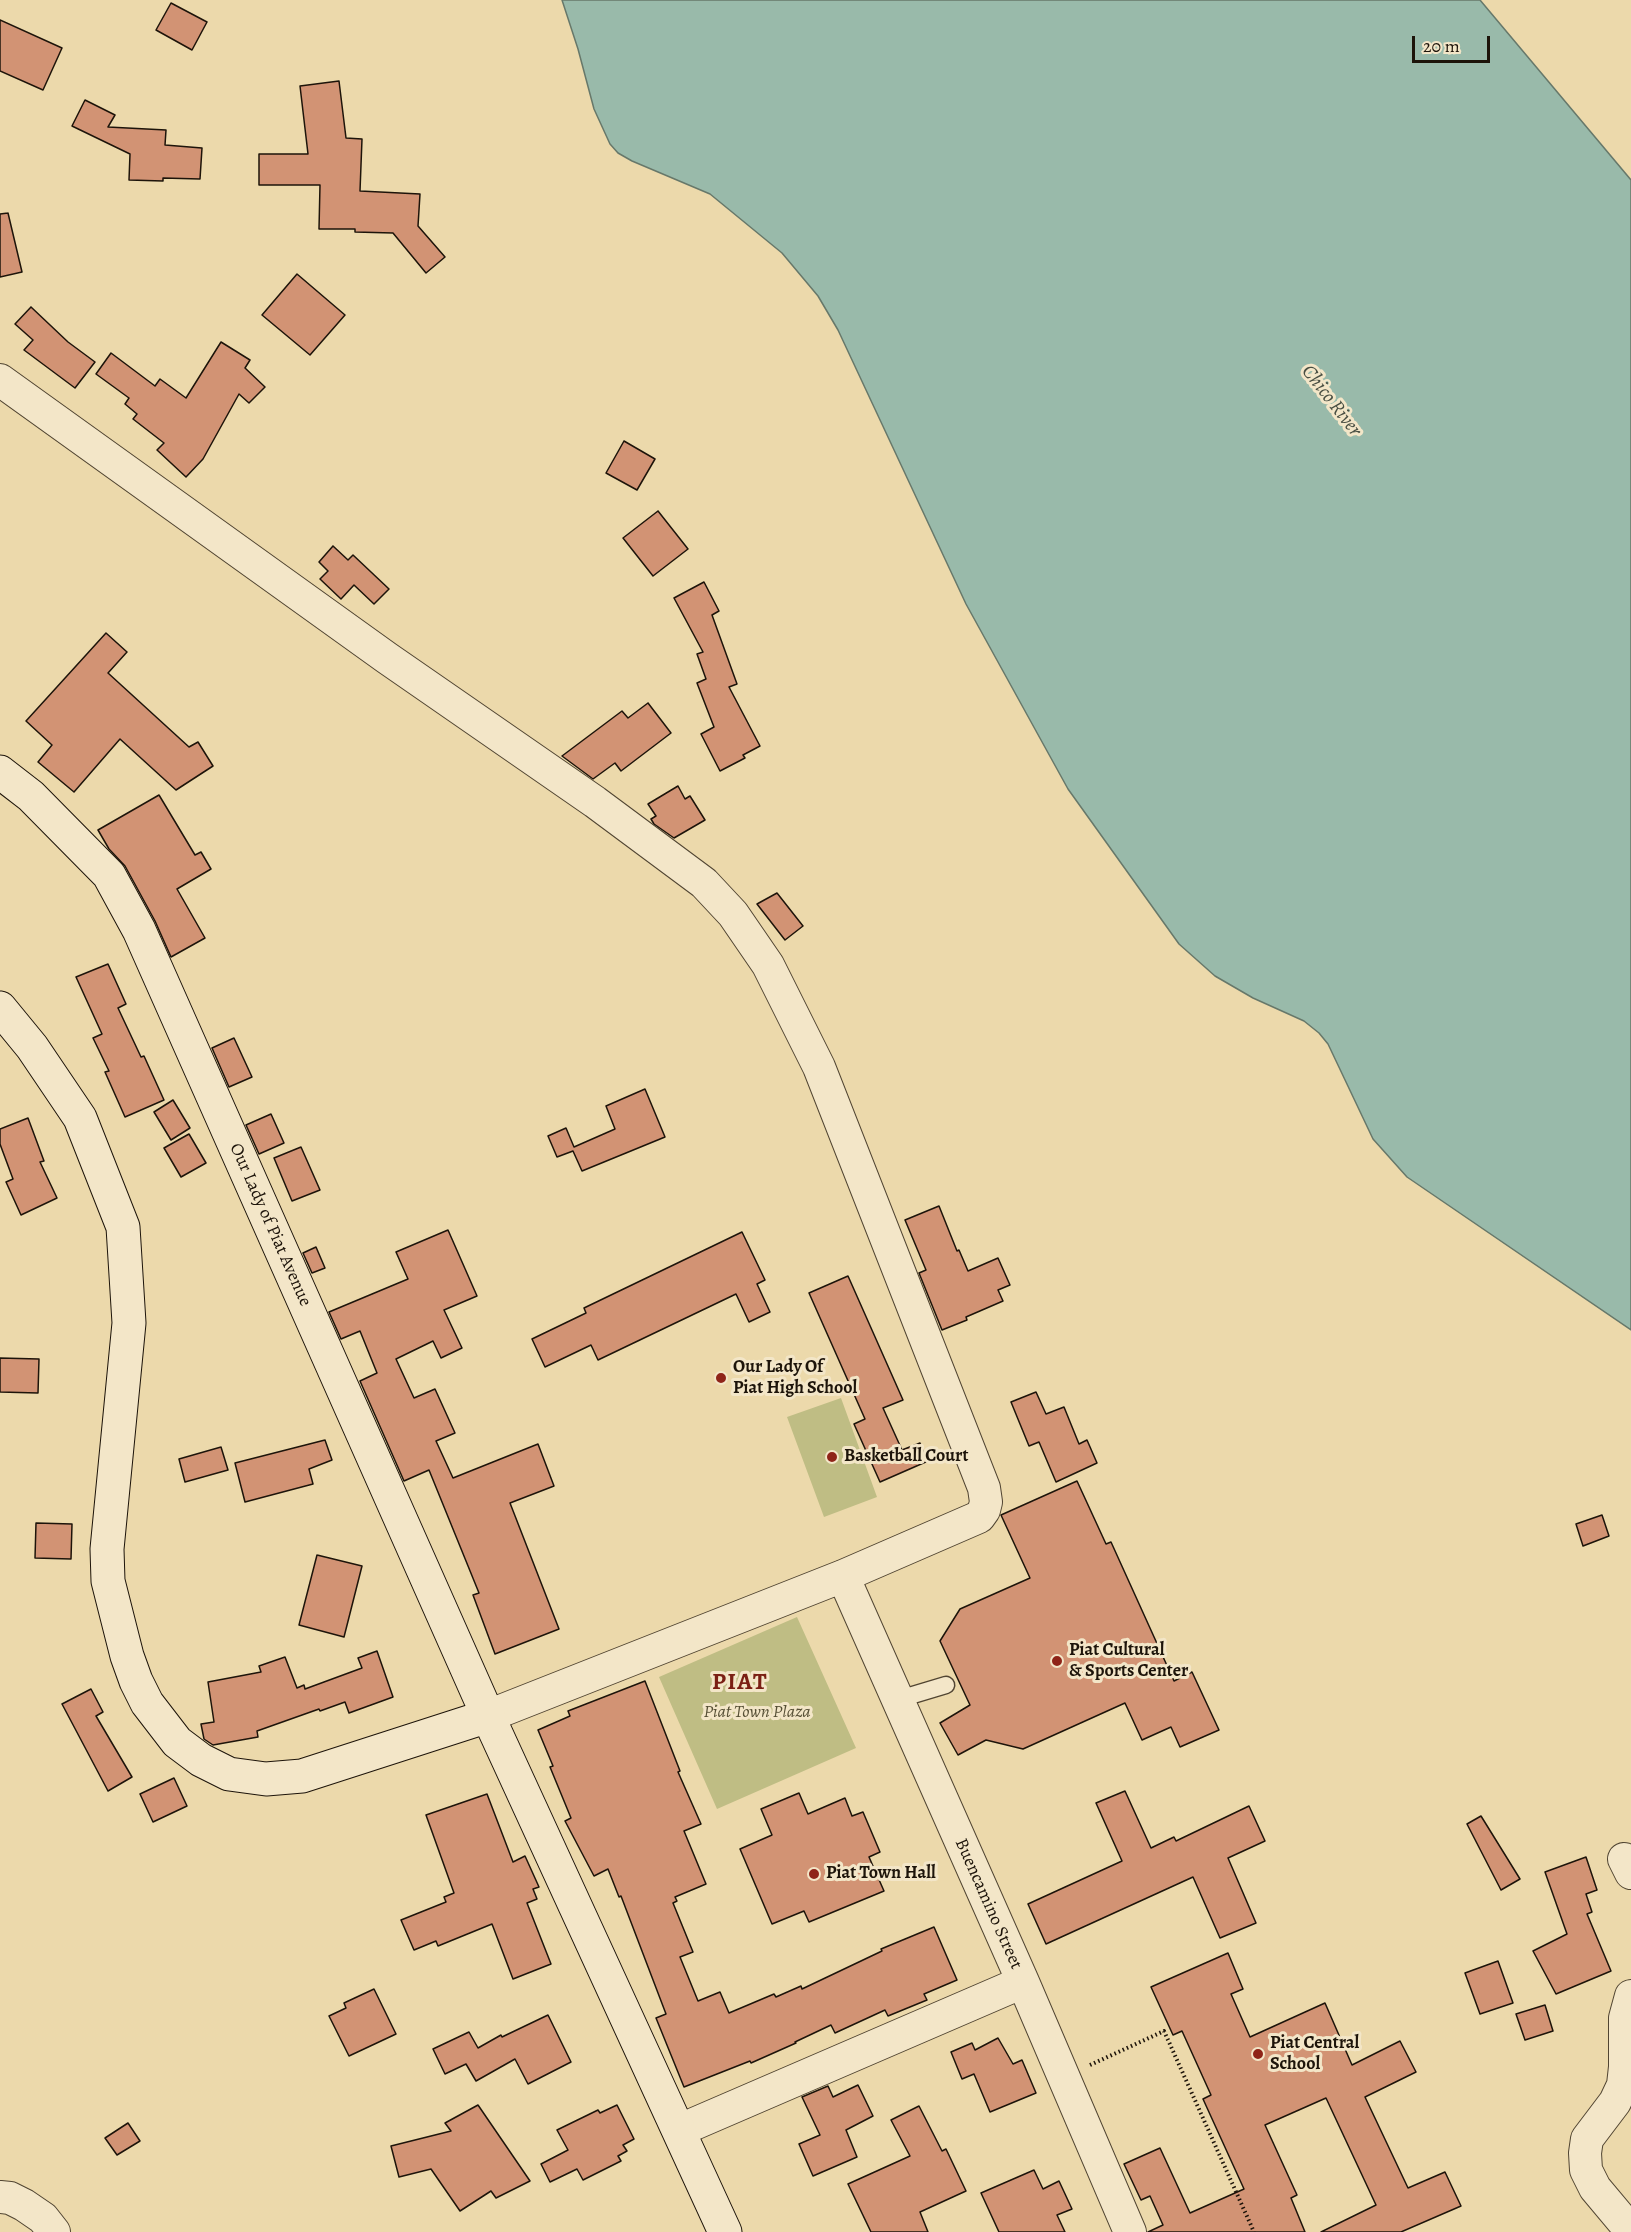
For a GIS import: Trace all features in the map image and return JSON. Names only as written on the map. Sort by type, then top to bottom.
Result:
[{"type":"street","points":[[0,380],[387,658],[604,809],[704,883],[733,914],[768,965],[819,1067],[976,1467],[987,1502],[984,1510],[979,1517],[843,1576],[488,1716],[302,1776],[266,1779],[229,1774],[201,1760],[177,1742],[147,1703],[127,1656],[108,1581],[107,1549],[129,1323],[123,1227],[80,1118],[32,1047],[0,1008]]},
{"type":"street","name":"Our Lady of Piat Avenue","points":[[0,772],[31,796],[109,875],[139,930],[488,1716],[725,2232]]},
{"type":"street","name":"Buencamino Street","points":[[843,1576],[896,1700],[1023,1982],[1130,2232]]},
{"type":"street","points":[[680,2130],[1023,1982]]},
{"type":"street","points":[[1631,1996],[1625,2018],[1623,2085],[1615,2102],[1587,2139],[1585,2153],[1586,2170],[1595,2188],[1631,2231]]},
{"type":"street","points":[[0,2197],[10,2198],[24,2205],[43,2218],[54,2232]]},
{"type":"lane","points":[[896,1700],[946,1685]]},
{"type":"path","points":[[1063,2076],[1164,2031],[1254,2232]]},
{"type":"green space","name":"Basketball Court","points":[[841,1398],[877,1497],[824,1517],[787,1417]]},
{"type":"green space","name":"Piat Town Plaza","points":[[797,1617],[856,1748],[717,1809],[659,1677]]},
{"type":"water","name":"Chico River","points":[[562,0],[1480,0],[1631,180],[1631,1330],[1407,1177],[1373,1139],[1328,1044],[1319,1033],[1304,1021],[1253,998],[1215,976],[1179,944],[1068,789],[966,604],[838,330],[818,296],[782,253],[710,194],[632,161],[618,153],[610,144],[594,109]]},
{"type":"building","points":[[171,3],[207,22],[192,50],[156,30]]},
{"type":"building","points":[[0,20],[62,48],[43,90],[0,71]]},
{"type":"building","points":[[339,81],[346,138],[362,139],[360,191],[420,194],[418,226],[445,257],[426,273],[393,233],[355,232],[355,229],[319,229],[320,185],[259,185],[259,154],[308,154],[300,86]]},
{"type":"building","points":[[85,100],[115,115],[108,127],[166,130],[165,145],[202,148],[200,179],[129,180],[130,154],[72,126]]},
{"type":"building","points":[[8,213],[22,272],[0,277],[0,214]]},
{"type":"building","points":[[297,274],[345,315],[310,355],[262,315]]},
{"type":"building","points":[[31,307],[68,342],[95,362],[75,388],[24,350],[33,340],[15,324]]},
{"type":"building","points":[[221,342],[250,360],[245,368],[265,387],[249,403],[239,394],[203,459],[186,477],[157,450],[164,443],[133,419],[137,414],[125,404],[129,398],[96,374],[111,353],[155,386],[160,379],[186,398]]},
{"type":"building","points":[[624,441],[655,459],[637,490],[606,473]]},
{"type":"building","points":[[658,511],[688,549],[653,576],[623,538]]},
{"type":"building","points":[[333,546],[348,560],[353,555],[389,589],[374,604],[354,585],[341,599],[320,579],[328,571],[319,562]]},
{"type":"building","points":[[704,582],[719,611],[712,615],[737,684],[729,687],[760,746],[743,755],[745,758],[720,771],[701,734],[714,727],[697,683],[706,679],[697,654],[703,652],[674,598]]},
{"type":"building","points":[[106,633],[127,652],[108,673],[189,747],[198,742],[213,766],[176,790],[120,739],[74,792],[38,762],[52,745],[26,721]]},
{"type":"building","points":[[648,703],[671,733],[621,771],[615,763],[593,779],[562,756],[622,711],[628,718]]},
{"type":"building","points":[[678,786],[685,799],[690,796],[705,820],[674,838],[654,824],[651,819],[656,816],[648,804]]},
{"type":"building","points":[[159,795],[195,855],[201,852],[211,869],[177,889],[205,938],[171,957],[155,921],[125,866],[109,849],[98,830]]},
{"type":"building","points":[[777,893],[803,926],[785,940],[757,904]]},
{"type":"building","points":[[108,964],[126,1004],[118,1008],[164,1100],[125,1117],[105,1072],[109,1071],[93,1038],[102,1034],[76,977]]},
{"type":"building","points":[[234,1038],[252,1077],[229,1087],[212,1048]]},
{"type":"building","points":[[645,1089],[665,1137],[582,1171],[573,1151],[557,1157],[548,1136],[566,1128],[574,1147],[615,1129],[606,1106]]},
{"type":"building","points":[[173,1100],[190,1128],[171,1140],[154,1112]]},
{"type":"building","points":[[271,1114],[284,1143],[259,1154],[246,1125]]},
{"type":"building","points":[[28,1118],[44,1161],[40,1162],[57,1198],[21,1215],[6,1182],[13,1179],[0,1144],[0,1129]]},
{"type":"building","points":[[189,1134],[206,1163],[181,1177],[164,1148]]},
{"type":"building","points":[[301,1147],[320,1190],[292,1201],[274,1158]]},
{"type":"building","points":[[939,1206],[957,1251],[959,1250],[968,1271],[998,1258],[1010,1285],[998,1290],[1003,1301],[942,1330],[919,1273],[926,1270],[905,1220]]},
{"type":"building","points":[[448,1230],[477,1296],[444,1310],[462,1348],[441,1358],[433,1341],[396,1359],[414,1398],[435,1389],[455,1433],[436,1441],[453,1478],[538,1444],[554,1486],[510,1503],[559,1629],[495,1654],[473,1595],[479,1593],[429,1470],[404,1481],[360,1381],[377,1373],[360,1331],[341,1339],[329,1312],[408,1279],[396,1252]]},
{"type":"building","points":[[742,1232],[765,1280],[757,1284],[770,1312],[749,1322],[736,1294],[598,1360],[591,1345],[545,1367],[532,1339],[586,1313],[584,1308]]},
{"type":"building","points":[[316,1247],[325,1268],[312,1273],[303,1253]]},
{"type":"building","points":[[848,1276],[903,1400],[883,1408],[902,1450],[920,1443],[928,1461],[880,1482],[854,1424],[865,1419],[809,1293]]},
{"type":"building","points":[[0,1358],[39,1359],[38,1393],[0,1392]]},
{"type":"building","points":[[1036,1392],[1046,1414],[1064,1407],[1079,1444],[1087,1440],[1097,1463],[1056,1482],[1039,1442],[1029,1446],[1011,1402]]},
{"type":"building","points":[[325,1440],[332,1460],[309,1469],[313,1484],[245,1502],[235,1463]]},
{"type":"building","points":[[221,1447],[228,1470],[185,1482],[179,1459]]},
{"type":"building","name":"Piat Cultural & Sports Center","points":[[1077,1481],[1106,1544],[1111,1542],[1174,1681],[1192,1672],[1219,1730],[1180,1747],[1171,1727],[1142,1740],[1125,1703],[1023,1749],[986,1740],[958,1755],[940,1723],[970,1705],[940,1641],[960,1609],[1030,1578],[1001,1515]]},
{"type":"building","points":[[1602,1515],[1609,1536],[1583,1546],[1576,1524]]},
{"type":"building","points":[[36,1523],[72,1524],[71,1559],[35,1558]]},
{"type":"building","points":[[317,1555],[362,1566],[344,1637],[299,1625]]},
{"type":"building","points":[[377,1651],[393,1697],[349,1713],[345,1702],[320,1711],[319,1709],[257,1731],[258,1737],[213,1745],[204,1739],[201,1724],[214,1722],[208,1682],[261,1672],[259,1666],[285,1657],[297,1688],[304,1685],[305,1689],[362,1668],[358,1658]]},
{"type":"building","points":[[645,1681],[680,1771],[678,1772],[701,1824],[684,1831],[706,1884],[675,1897],[677,1901],[673,1903],[693,1952],[680,1957],[698,2001],[720,1992],[729,2013],[774,1994],[776,1997],[801,1986],[802,1989],[882,1951],[881,1949],[934,1927],[957,1980],[924,1994],[927,2000],[888,2016],[885,2010],[835,2033],[831,2025],[751,2063],[750,2061],[684,2087],[656,2018],[666,2014],[621,1896],[619,1897],[608,1869],[594,1876],[565,1821],[571,1818],[538,1730],[570,1716],[568,1711]]},
{"type":"building","points":[[91,1689],[103,1712],[96,1716],[132,1777],[108,1791],[62,1704]]},
{"type":"building","points":[[174,1778],[187,1806],[153,1822],[140,1794]]},
{"type":"building","points":[[1125,1791],[1151,1848],[1174,1837],[1176,1841],[1249,1806],[1265,1841],[1228,1858],[1256,1923],[1220,1938],[1193,1877],[1046,1944],[1028,1904],[1122,1861],[1096,1803]]},
{"type":"building","name":"Piat Town Hall","points":[[799,1793],[808,1814],[845,1798],[852,1816],[863,1812],[880,1852],[869,1857],[884,1891],[809,1922],[804,1911],[772,1924],[740,1849],[772,1835],[761,1809]]},
{"type":"building","points":[[487,1794],[513,1862],[525,1856],[539,1887],[533,1889],[537,1899],[527,1903],[551,1964],[513,1979],[492,1924],[438,1946],[436,1941],[414,1950],[401,1920],[446,1902],[444,1897],[454,1893],[426,1815]]},
{"type":"building","points":[[1481,1816],[1520,1879],[1501,1890],[1467,1824]]},
{"type":"building","points":[[1586,1857],[1597,1890],[1586,1894],[1592,1912],[1587,1914],[1611,1971],[1556,1994],[1533,1951],[1567,1934],[1545,1872]]},
{"type":"building","points":[[1228,1953],[1243,1989],[1231,1994],[1250,2037],[1325,2003],[1352,2065],[1400,2041],[1416,2072],[1365,2097],[1408,2188],[1445,2172],[1461,2206],[1401,2232],[1321,2232],[1376,2205],[1326,2098],[1265,2125],[1297,2195],[1291,2198],[1305,2232],[1148,2232],[1163,2225],[1150,2196],[1141,2200],[1124,2164],[1160,2148],[1190,2213],[1244,2189],[1203,2099],[1211,2095],[1182,2031],[1173,2035],[1151,1987]]},
{"type":"building","points":[[1498,1961],[1513,2003],[1480,2014],[1465,1973]]},
{"type":"building","points":[[374,1989],[396,2034],[349,2056],[329,2016],[346,2008],[344,2003]]},
{"type":"building","points":[[1545,2005],[1553,2031],[1525,2040],[1516,2014]]},
{"type":"building","points":[[548,2015],[571,2062],[528,2084],[515,2059],[476,2081],[466,2064],[445,2074],[433,2049],[469,2032],[478,2048],[501,2035],[502,2037]]},
{"type":"building","points":[[998,2038],[1013,2064],[1022,2060],[1036,2093],[990,2112],[974,2074],[962,2079],[951,2052],[972,2043],[975,2050]]},
{"type":"building","points":[[858,2085],[873,2116],[846,2130],[857,2157],[813,2176],[799,2144],[820,2135],[802,2097],[828,2086],[833,2097]]},
{"type":"building","points":[[478,2105],[530,2181],[496,2198],[491,2191],[460,2211],[431,2169],[399,2177],[391,2146],[451,2131],[445,2123]]},
{"type":"building","points":[[617,2105],[634,2139],[623,2145],[627,2151],[618,2156],[621,2161],[583,2180],[577,2169],[550,2182],[541,2164],[568,2150],[557,2130],[598,2110],[600,2113]]},
{"type":"building","points":[[919,2106],[942,2151],[946,2149],[966,2191],[920,2212],[928,2232],[871,2232],[848,2184],[910,2156],[891,2120]]},
{"type":"building","points":[[128,2123],[140,2141],[117,2155],[105,2138]]},
{"type":"building","points":[[1034,2170],[1043,2189],[1059,2181],[1072,2209],[1057,2215],[1065,2232],[999,2232],[981,2193]]},
{"type":"place","name":"Our Lady Of Piat High School","points":[[721,1378]]},
{"type":"place","name":"Basketball Court","points":[[832,1457]]},
{"type":"place","name":"Piat Cultural & Sports Center","points":[[1057,1661]]},
{"type":"place","name":"Piat Town Hall","points":[[814,1874]]},
{"type":"place","name":"Piat Central School","points":[[1258,2054]]},
{"type":"district","name":"PIAT","points":[[740,1683]]}]
